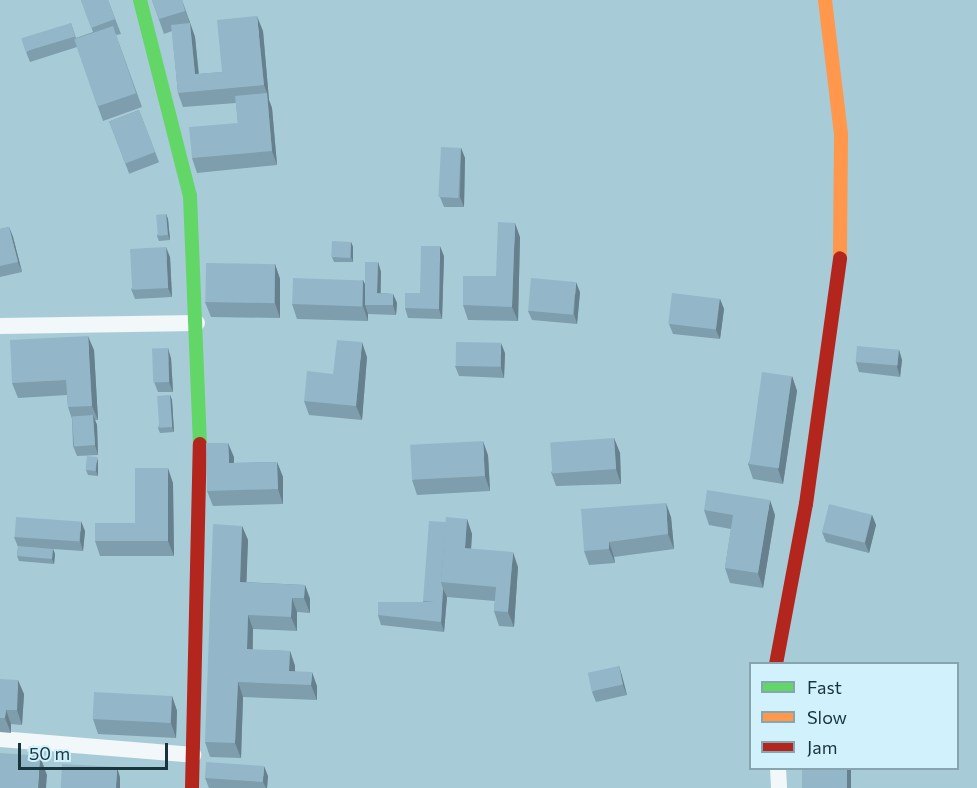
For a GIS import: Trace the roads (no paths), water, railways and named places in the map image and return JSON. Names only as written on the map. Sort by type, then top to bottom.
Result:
[{"type":"street","points":[[140,0],[190,196],[197,323],[200,451],[192,788]]},
{"type":"street","points":[[776,662],[806,504],[841,250],[841,135],[825,0]]},
{"type":"street","points":[[0,326],[197,323]]},
{"type":"street","points":[[0,739],[193,755]]},
{"type":"street","points":[[778,770],[779,788]]}]
